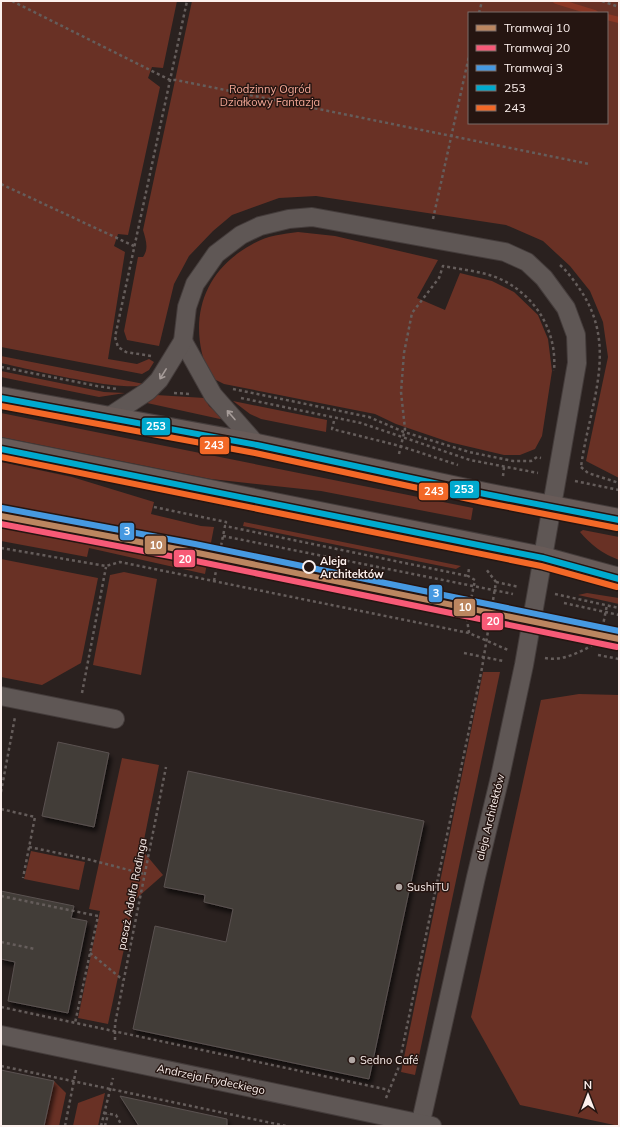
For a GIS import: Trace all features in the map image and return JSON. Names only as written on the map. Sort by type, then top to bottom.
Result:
[{"type":"main road","points":[[1,398],[257,445],[619,520]]},
{"type":"main road","points":[[1,449],[543,558],[619,579]]},
{"type":"street","name":"aleja Architektów","points":[[183,341],[187,307],[195,284],[216,254],[241,235],[260,226],[279,220],[312,217],[505,252],[527,262],[544,278],[566,308],[576,335],[577,363],[529,640],[500,777],[476,877],[424,1125]]},
{"type":"street","points":[[107,418],[148,392],[159,380],[183,341],[213,395],[257,445]]},
{"type":"street","points":[[1,696],[115,718]]},
{"type":"street","name":"Andrzeja Frydeckiego","points":[[1,1035],[424,1125]]},
{"type":"path","points":[[12,1],[170,80],[589,164]]},
{"type":"path","points":[[158,357],[126,352],[118,347],[115,337],[187,1]]},
{"type":"path","points":[[479,12],[482,1]]},
{"type":"path","points":[[602,1],[619,6]]},
{"type":"path","points":[[426,219],[432,221],[468,60]]},
{"type":"path","points":[[1,184],[134,246]]},
{"type":"path","points":[[400,447],[404,432],[401,392],[404,353],[412,312],[439,278],[443,266],[492,277],[508,283],[533,304],[544,318],[549,328],[555,360],[554,373]]},
{"type":"path","points":[[1,367],[97,386],[148,392],[195,394]]},
{"type":"path","points":[[229,389],[336,412],[369,417],[404,432],[492,458],[531,461],[540,454]]},
{"type":"path","points":[[233,396],[361,423],[470,460],[531,471]]},
{"type":"path","points":[[334,421],[332,429],[400,447],[465,467]]},
{"type":"path","points":[[537,457],[544,458]]},
{"type":"path","points":[[577,465],[588,474],[619,483]]},
{"type":"path","points":[[503,481],[504,467]]},
{"type":"path","points":[[579,482],[619,490]]},
{"type":"path","points":[[154,507],[226,522],[214,581]]},
{"type":"path","points":[[225,526],[468,576],[475,580],[467,620],[469,633]]},
{"type":"path","points":[[223,536],[513,594]]},
{"type":"path","points":[[1,548],[106,566],[120,562],[469,633],[505,649]]},
{"type":"path","points":[[79,711],[106,566]]},
{"type":"path","points":[[216,568],[335,589],[467,620]]},
{"type":"path","points":[[468,576],[469,568]]},
{"type":"path","points":[[382,1116],[389,1090],[398,1069],[484,657],[496,582],[486,569]]},
{"type":"path","points":[[570,597],[619,608]]},
{"type":"path","points":[[564,603],[619,615]]},
{"type":"path","points":[[549,659],[588,649],[600,640],[607,605]]},
{"type":"path","points":[[464,653],[503,661]]},
{"type":"path","points":[[598,655],[619,659]]},
{"type":"path","points":[[1,792],[19,699]]},
{"type":"path","name":"pasaż Adolfa Radinga","points":[[115,1024],[166,766]]},
{"type":"path","points":[[1,809],[35,817],[22,878]]},
{"type":"path","points":[[28,847],[100,862],[144,874]]},
{"type":"path","points":[[1,896],[98,916],[75,1023]]},
{"type":"path","points":[[1,942],[35,949]]},
{"type":"path","points":[[90,953],[123,980]]},
{"type":"path","points":[[1,1007],[389,1090]]},
{"type":"path","points":[[65,1126],[85,1025]]},
{"type":"path","points":[[1,1066],[286,1126]]},
{"type":"path","points":[[105,1126],[110,1088]]},
{"type":"path","points":[[101,1126],[106,1113]]},
{"type":"path","points":[[106,1113],[116,1115],[122,1126]]},
{"type":"green space","points":[[1,1],[177,1],[163,68],[152,67],[148,78],[160,87],[128,235],[118,234],[114,246],[125,252],[108,359],[137,364],[149,359],[154,362],[149,370],[142,374],[1,347]]},
{"type":"green space","name":"Rodzinny Ogród Działkowy Fantazja","points":[[192,1],[619,1],[619,478],[586,461],[608,357],[603,322],[590,291],[570,266],[543,241],[506,225],[316,196],[279,198],[232,215],[213,231],[189,256],[174,284],[159,346],[127,340],[124,331],[138,257],[143,257],[145,254],[146,241],[143,230]]},
{"type":"green space","points":[[298,232],[335,236],[438,260],[417,298],[445,310],[460,273],[492,281],[514,292],[538,315],[548,339],[552,371],[542,436],[535,449],[520,455],[504,455],[449,442],[396,424],[375,414],[224,384],[210,377],[203,358],[199,320],[203,302],[210,285],[220,270],[234,257],[251,245],[268,237]]},
{"type":"green space","points":[[1,356],[144,384],[119,386],[76,379],[1,363]]},
{"type":"green space","points":[[1,371],[104,392],[125,393],[99,397],[1,377]]},
{"type":"green space","points":[[156,395],[205,398],[209,406],[223,418],[220,419],[147,403]]},
{"type":"green space","points":[[233,401],[327,420],[326,432],[261,419],[250,414]]},
{"type":"green space","points":[[1,413],[473,508],[471,520],[321,491],[211,479],[1,437]]},
{"type":"green space","points":[[1,462],[72,477],[154,502],[151,514],[201,526],[214,527],[205,574],[89,548],[87,557],[1,541]]},
{"type":"green space","points":[[244,522],[461,566],[456,569],[243,526]]},
{"type":"green space","points":[[583,530],[619,537],[619,560],[603,552],[588,541],[580,532]]},
{"type":"green space","points":[[1,559],[98,578],[81,663],[42,685],[1,677]]},
{"type":"green space","points":[[124,572],[157,579],[141,675],[93,665],[110,575]]},
{"type":"green space","points":[[587,593],[619,598],[619,604],[578,595]]},
{"type":"green space","points":[[483,672],[500,672],[415,1075],[401,1072]]},
{"type":"green space","points":[[579,694],[619,695],[619,1126],[520,1105],[471,1017],[541,700]]},
{"type":"green space","points":[[122,758],[159,765],[142,850],[163,875],[130,904],[128,912],[131,916],[108,1024],[78,1018],[100,911],[89,909]]},
{"type":"green space","points":[[31,851],[85,862],[79,890],[24,879]]},
{"type":"green space","points":[[54,1081],[66,1093],[59,1126],[44,1126]]},
{"type":"green space","points":[[105,1093],[98,1126],[73,1126],[78,1103]]},
{"type":"building","points":[[58,742],[109,753],[94,827],[42,816]]},
{"type":"building","points":[[188,771],[424,821],[369,1079],[133,1029],[155,926],[226,942],[233,909],[204,902],[205,895],[164,887]]},
{"type":"building","points":[[1,891],[74,906],[71,918],[87,921],[68,1013],[8,1001],[15,962],[1,959]]},
{"type":"building","points":[[1,1070],[54,1081],[44,1126],[1,1126]]},
{"type":"building","points":[[120,1096],[227,1119],[227,1126],[139,1126]]},
{"type":"waterway","points":[[556,1],[592,12]]},
{"type":"waterway","points":[[608,17],[619,20]]},
{"type":"tram line","name":"3","points":[[2,508],[195,544],[619,631]]},
{"type":"tram line","name":"10","points":[[1,516],[193,552],[619,639]]},
{"type":"tram line","name":"20","points":[[1,524],[191,560],[617,647]]},
{"type":"transit line","name":"253","points":[[1,398],[257,445],[485,494],[619,520]]},
{"type":"transit line","name":"243","points":[[1,406],[255,453],[483,502],[617,528]]},
{"type":"transit line","name":"253","points":[[1,449],[543,558],[619,579]]},
{"type":"transit line","name":"243","points":[[1,457],[541,566],[617,587]]},
{"type":"place","name":"Aleja Architektów","points":[[309,567]]},
{"type":"place","name":"SushiTU","points":[[399,887]]},
{"type":"place","name":"Sedno Café","points":[[352,1060]]}]
